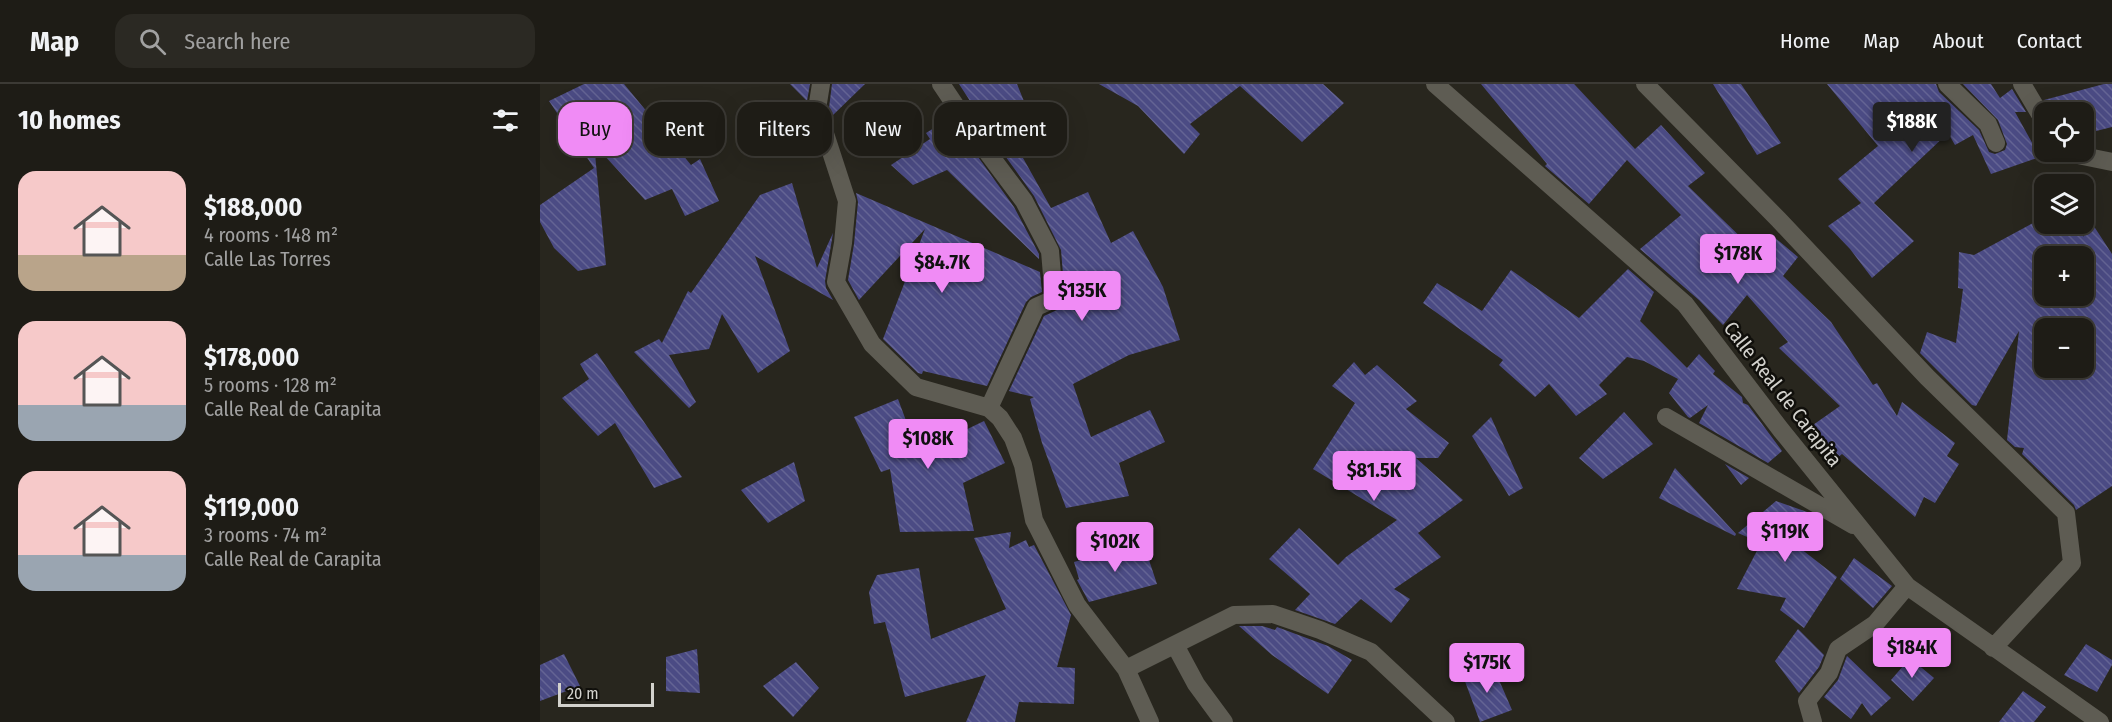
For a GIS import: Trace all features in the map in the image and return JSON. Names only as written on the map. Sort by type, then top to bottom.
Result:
[{"type":"street","points":[[821,84],[817,109],[847,201],[836,282],[872,344],[916,387],[989,408],[1000,417],[1013,438],[1023,465],[1034,520],[1077,605],[1126,669],[1146,719]]},
{"type":"street","points":[[941,84],[982,145],[1024,201],[1050,251],[1054,299],[1036,307],[989,408]]},
{"type":"street","name":"Calle Real de Carapita","points":[[1435,84],[1684,304],[1781,430],[1907,586],[2100,722]]},
{"type":"street","points":[[1645,84],[1779,220],[1927,377],[2066,513],[2072,563],[1993,648]]},
{"type":"street","points":[[1947,84],[1988,124],[1996,143]]},
{"type":"street","points":[[2022,84],[2034,104]]},
{"type":"street","points":[[2094,158],[2112,162]]},
{"type":"street","points":[[1666,417],[1862,531]]},
{"type":"street","points":[[1809,720],[1807,701],[1829,673],[1838,649],[1875,624],[1907,586]]},
{"type":"street","points":[[1126,669],[1234,615],[1273,614],[1320,630],[1371,652],[1446,722]]},
{"type":"street","points":[[1175,645],[1196,684],[1224,722]]},
{"type":"building","points":[[584,84],[624,84],[644,108],[644,156],[684,156],[691,165],[700,159],[719,201],[685,216],[672,189],[645,200],[605,156],[632,156],[632,102],[558,102],[558,114],[549,101]]},
{"type":"building","points":[[790,84],[810,84],[807,101]]},
{"type":"building","points":[[832,84],[865,84],[832,116],[832,102],[830,102]]},
{"type":"building","points":[[959,84],[1017,84],[1024,102],[971,102]]},
{"type":"building","points":[[1099,84],[1323,84],[1344,103],[1302,142],[1240,86],[1190,124],[1200,134],[1184,154],[1138,106]]},
{"type":"building","points":[[1481,84],[1574,84],[1635,149],[1661,125],[1705,173],[1688,186],[1756,252],[1774,237],[1798,257],[1783,276],[1831,322],[1873,385],[1877,383],[1897,416],[1902,402],[1955,443],[1947,456],[1959,464],[1935,503],[1924,497],[1915,517],[1842,454],[1830,464],[1803,432],[1840,406],[1779,348],[1788,342],[1747,295],[1723,325],[1699,300],[1640,249],[1681,215],[1627,160],[1589,204],[1545,166],[1547,164]]},
{"type":"building","points":[[1713,84],[1741,84],[1781,143],[1757,155]]},
{"type":"building","points":[[1827,84],[1936,84],[1939,92],[1979,130],[1989,152],[1995,154],[2005,150],[2007,144],[1998,120],[1963,84],[1991,84],[2000,98],[2012,89],[2026,112],[2015,112],[2034,146],[2034,159],[1991,174],[1973,135],[1955,145],[1948,133],[1874,203],[1914,241],[1872,278],[1850,249],[1828,226],[1861,203],[1838,179],[1878,146]]},
{"type":"building","points":[[2104,84],[2112,84],[2112,127],[2094,132],[2094,102],[2045,102],[2044,100]]},
{"type":"building","points":[[934,128],[934,156],[977,156],[1014,207],[1039,254],[1039,259],[947,170],[913,185],[891,165],[904,156],[922,156],[922,144],[930,139],[926,133]]},
{"type":"building","points":[[586,156],[595,156],[606,265],[578,271],[554,248],[540,222],[540,205],[594,168]]},
{"type":"building","points":[[1005,156],[1022,156],[1051,208],[1088,192],[1111,243],[1133,231],[1163,287],[1180,340],[1129,355],[1073,384],[1091,437],[1150,410],[1165,442],[1119,463],[1129,496],[1066,508],[1042,443],[1030,399],[1034,397],[1009,391],[1044,316],[1059,309],[1064,304],[1065,298],[1061,250],[1034,196]]},
{"type":"building","points":[[792,183],[817,268],[833,233],[825,281],[833,300],[755,256],[790,351],[758,373],[722,314],[709,349],[669,355],[696,402],[689,408],[634,352],[659,339],[662,343],[688,291],[691,293],[760,195]]},
{"type":"building","points":[[856,193],[1040,272],[1042,292],[1026,302],[987,386],[923,371],[922,374],[918,373],[883,339],[925,229],[859,300],[848,280],[858,202]]},
{"type":"building","points":[[2034,222],[2034,234],[2082,234],[2084,237],[2084,234],[2094,234],[2094,226],[2112,254],[2112,486],[2076,510],[2074,505],[2022,454],[2024,448],[2015,447],[2007,440],[2019,331],[1976,406],[1972,405],[1920,353],[1927,332],[1956,343],[1963,289],[1958,288],[1959,252],[1974,255]]},
{"type":"building","points":[[1628,269],[1654,292],[1640,321],[1687,368],[1699,354],[1715,371],[1713,374],[1742,397],[1743,403],[1748,405],[1782,451],[1768,463],[1699,423],[1708,405],[1690,418],[1688,417],[1669,393],[1678,379],[1644,361],[1627,357],[1599,385],[1607,394],[1576,416],[1549,384],[1535,397],[1499,365],[1503,360],[1423,303],[1437,283],[1482,311],[1511,270],[1579,318]]},
{"type":"building","points":[[597,353],[682,477],[654,488],[615,423],[598,436],[562,398],[589,379],[580,364]]},
{"type":"building","points":[[1354,362],[1365,375],[1377,365],[1417,401],[1406,409],[1449,443],[1438,458],[1416,458],[1463,500],[1418,533],[1441,557],[1394,589],[1410,599],[1391,623],[1361,599],[1335,624],[1295,610],[1310,594],[1269,559],[1299,528],[1338,565],[1397,520],[1313,469],[1355,403],[1332,386]]},
{"type":"building","points":[[898,399],[918,453],[984,421],[1005,463],[963,483],[974,531],[900,532],[890,469],[881,472],[854,417]]},
{"type":"building","points":[[1624,412],[1653,444],[1603,479],[1579,458]]},
{"type":"building","points":[[1491,417],[1523,488],[1509,496],[1472,436]]},
{"type":"building","points":[[794,462],[805,501],[768,523],[741,490]]},
{"type":"building","points":[[1725,464],[1749,478],[1741,485]]},
{"type":"building","points":[[1675,468],[1736,534],[1735,536],[1659,498]]},
{"type":"building","points":[[1776,501],[1810,513],[1796,545],[1837,577],[1804,628],[1780,610],[1786,598],[1737,589],[1761,543],[1738,533]]},
{"type":"building","points":[[1011,532],[1009,548],[1026,540],[1029,547],[1034,545],[1071,615],[1057,667],[1075,668],[1074,704],[1019,702],[1015,722],[966,722],[986,675],[905,697],[885,622],[874,624],[869,592],[877,575],[919,568],[931,639],[1006,609],[974,538]]},
{"type":"building","points":[[1143,542],[1157,584],[1089,602],[1077,580],[1079,579],[1074,562]]},
{"type":"building","points":[[1854,558],[1892,586],[1873,608],[1840,579]]},
{"type":"building","points":[[1239,626],[1262,626],[1275,630],[1277,627],[1328,646],[1352,660],[1328,694],[1272,655]]},
{"type":"building","points":[[1798,629],[1824,655],[1819,667],[1799,693],[1775,661]]},
{"type":"building","points":[[2086,644],[2112,660],[2112,665],[2097,692],[2064,675]]},
{"type":"building","points":[[697,649],[700,693],[666,691],[666,657]]},
{"type":"building","points":[[564,654],[580,686],[540,701],[540,665]]},
{"type":"building","points":[[1847,656],[1891,698],[1871,716],[1862,703],[1851,719],[1824,697],[1838,680]]},
{"type":"building","points":[[1910,658],[1934,678],[1913,701],[1891,680]]},
{"type":"building","points":[[796,662],[819,688],[793,717],[763,686]]},
{"type":"building","points":[[1493,666],[1512,710],[1480,722],[1463,676]]},
{"type":"building","points":[[2023,691],[2046,707],[2034,722],[1999,722]]}]
